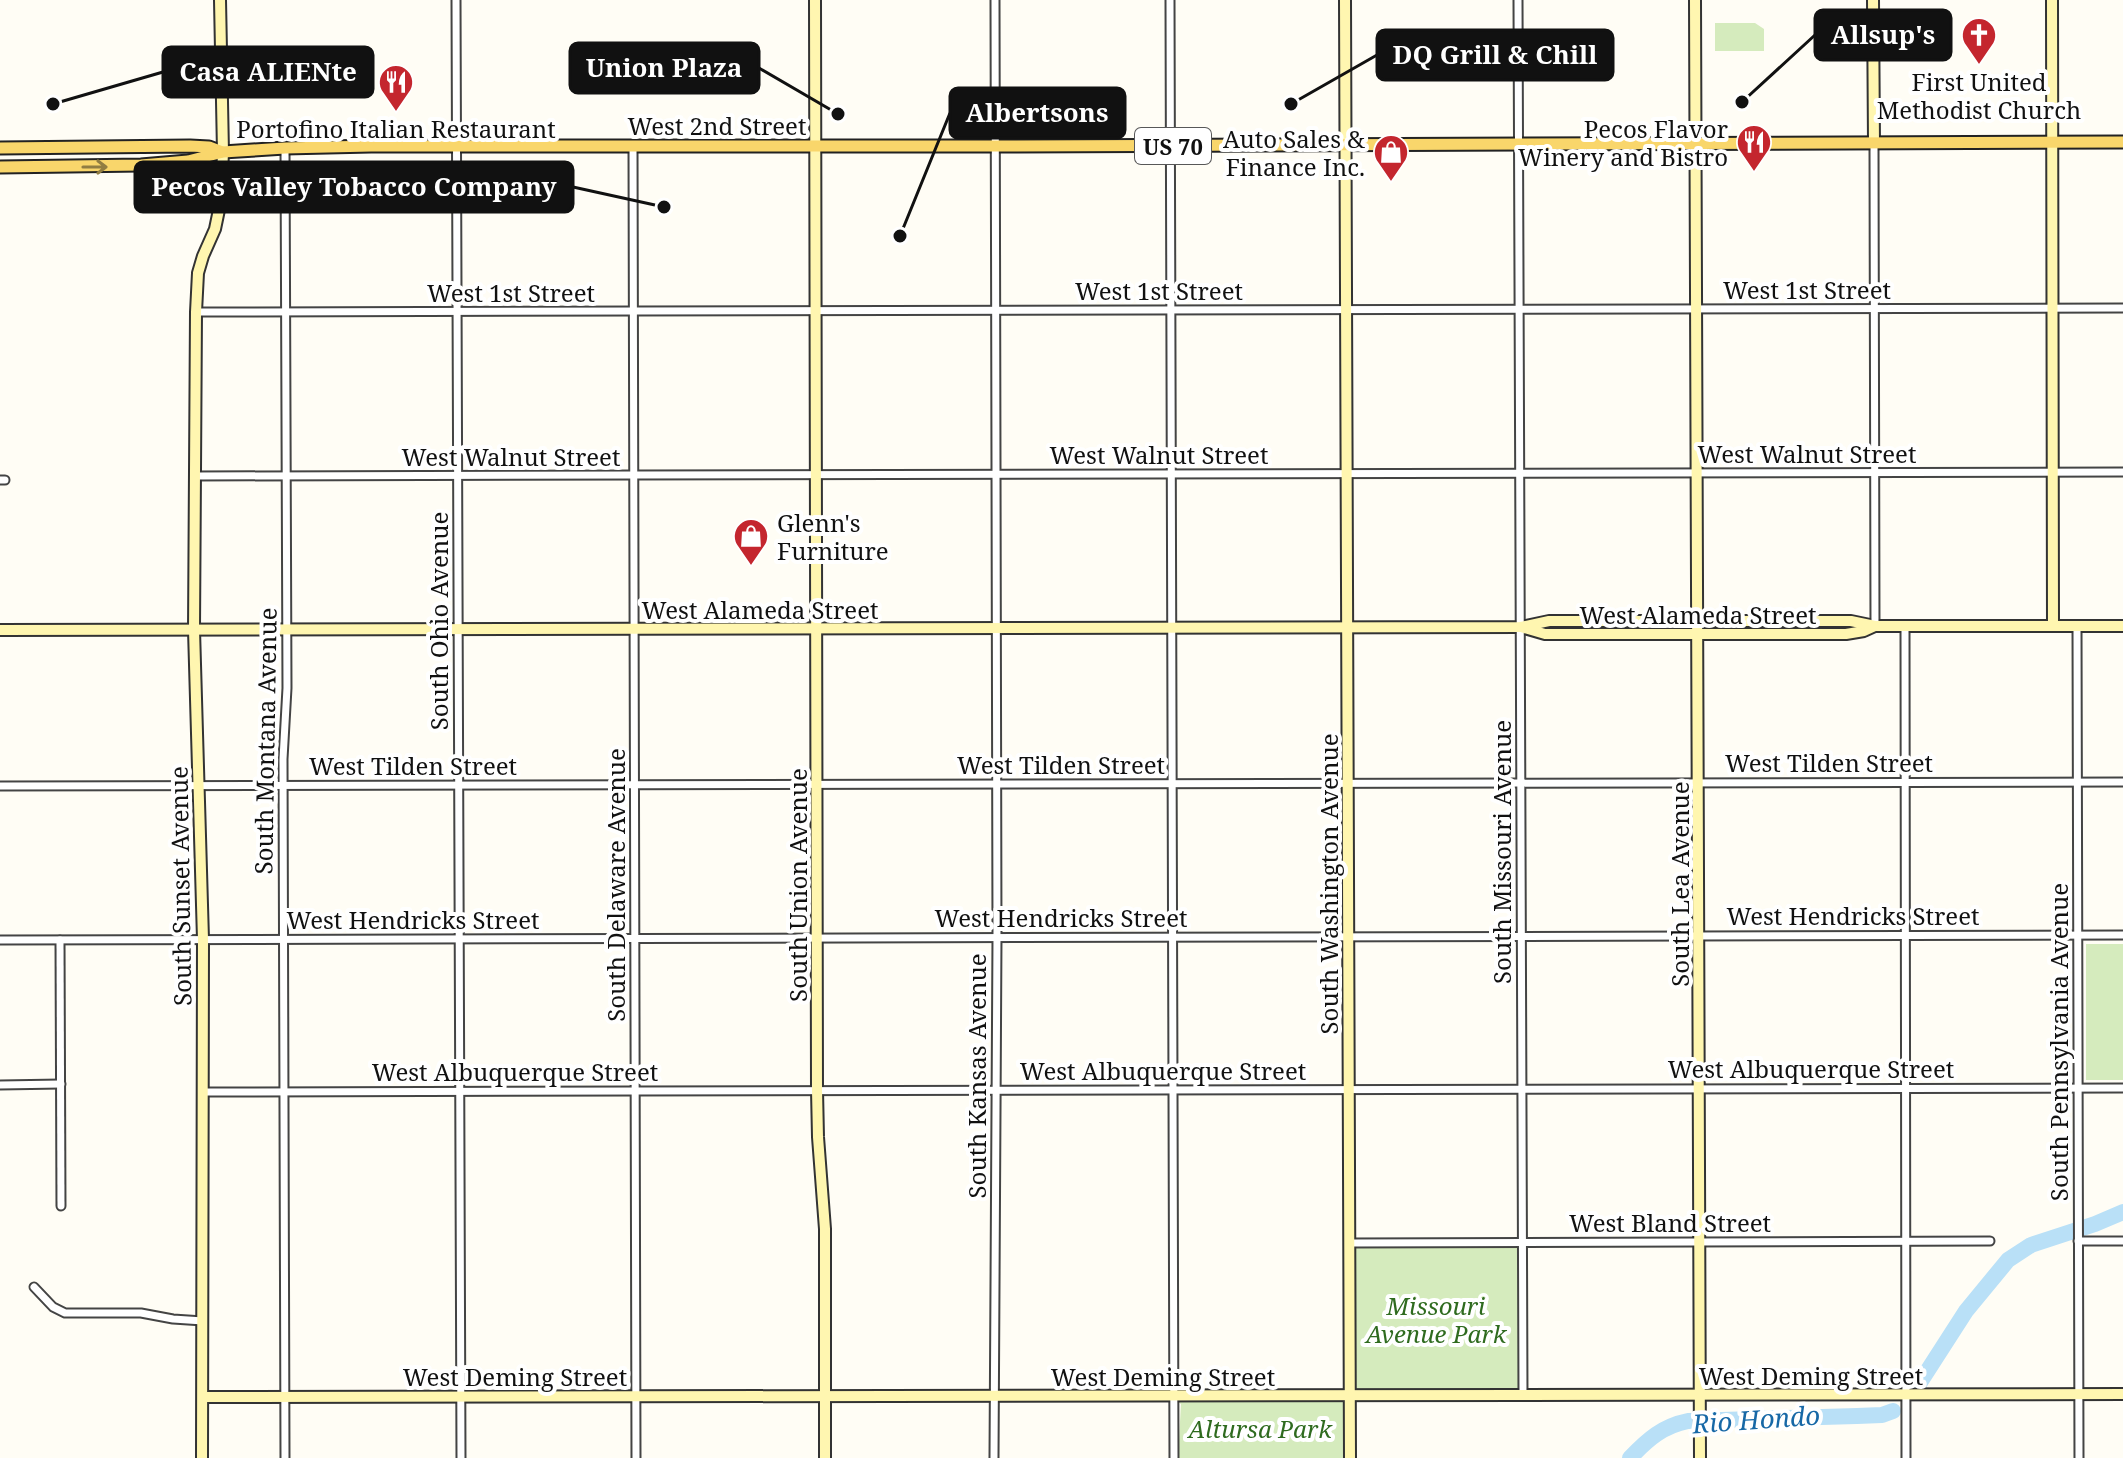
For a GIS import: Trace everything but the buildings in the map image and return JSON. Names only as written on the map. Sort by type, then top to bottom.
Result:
[{"type":"main road","name":"West 2nd Street","points":[[0,167],[167,164],[202,159],[223,152],[285,148],[2123,142]]},
{"type":"main road","name":"West 2nd Street","points":[[0,148],[190,146],[209,147],[223,152]]},
{"type":"street","name":"South Sunset Avenue","points":[[202,1458],[203,939],[194,630],[196,312],[198,273],[219,213],[223,152],[220,0]]},
{"type":"street","name":"South Ohio Avenue","points":[[456,0],[461,1458]]},
{"type":"street","name":"South Union Avenue","points":[[815,0],[817,1090],[825,1229],[825,1458]]},
{"type":"street","name":"South Kansas Avenue","points":[[994,1458],[997,1090],[995,0]]},
{"type":"street","points":[[1170,0],[1174,1458]]},
{"type":"street","name":"South Washington Avenue","points":[[1345,0],[1350,1458]]},
{"type":"street","name":"South Missouri Avenue","points":[[1518,0],[1523,1395]]},
{"type":"street","name":"South Lea Avenue","points":[[1695,0],[1700,1458]]},
{"type":"street","points":[[1873,0],[1875,626]]},
{"type":"street","points":[[2052,0],[2053,626]]},
{"type":"street","name":"South Delaware Avenue","points":[[633,146],[636,1458]]},
{"type":"street","name":"South Montana Avenue","points":[[285,148],[285,1458]]},
{"type":"street","name":"West 1st Street","points":[[196,312],[2123,308]]},
{"type":"street","name":"West Walnut Street","points":[[195,476],[2123,472]]},
{"type":"street","name":"West Alameda Street","points":[[0,630],[1521,627],[1549,621],[1698,620],[1851,621],[1875,626],[2123,626]]},
{"type":"street","name":"West Alameda Street","points":[[1521,627],[1545,634],[1846,634],[1875,626]]},
{"type":"street","points":[[1905,626],[1906,1458]]},
{"type":"street","name":"South Pennsylvania Avenue","points":[[2077,626],[2079,1458]]},
{"type":"street","name":"West Tilden Street","points":[[0,786],[2123,782]]},
{"type":"street","name":"West Hendricks Street","points":[[0,940],[2123,935]]},
{"type":"street","points":[[60,940],[61,1206]]},
{"type":"street","points":[[0,1085],[61,1084]]},
{"type":"street","name":"West Albuquerque Street","points":[[203,1092],[2123,1088]]},
{"type":"street","name":"West Bland Street","points":[[1350,1243],[1990,1241]]},
{"type":"street","points":[[2078,1241],[2123,1241]]},
{"type":"street","points":[[34,1287],[53,1307],[65,1313],[141,1313],[203,1321]]},
{"type":"street","name":"West Deming Street","points":[[203,1397],[2123,1394]]},
{"type":"green space","points":[[1715,23],[1755,23],[1764,29],[1764,51],[1715,51]]},
{"type":"green space","points":[[2086,944],[2123,944],[2123,1080],[2086,1080]]},
{"type":"green space","name":"Missouri Avenue Park","points":[[1350,1243],[1523,1243],[1523,1395],[1350,1395]]},
{"type":"green space","name":"Altursa Park","points":[[1174,1399],[1346,1399],[1346,1458],[1178,1458],[1181,1404]]},
{"type":"waterway","name":"Rio Hondo","points":[[1919,1384],[1966,1311],[2008,1260],[2031,1245],[2123,1212]]},
{"type":"waterway","name":"Rio Hondo","points":[[1630,1458],[1656,1434],[1688,1421],[1882,1415],[1893,1411]]},
{"type":"place","name":"First United Methodist Church","points":[[1979,66]]},
{"type":"place","name":"Allsup's","points":[[1742,102]]},
{"type":"place","name":"Casa ALIENte","points":[[53,104]]},
{"type":"place","name":"DQ Grill & Chill","points":[[1291,104]]},
{"type":"place","name":"Portofino Italian Restaurant","points":[[396,113]]},
{"type":"place","name":"Union Plaza","points":[[838,114]]},
{"type":"place","name":"Pecos Flavor Winery and Bistro","points":[[1754,173]]},
{"type":"place","name":"Auto Sales & Finance Inc.","points":[[1391,183]]},
{"type":"place","name":"Pecos Valley Tobacco Company","points":[[664,207]]},
{"type":"place","name":"Albertsons","points":[[900,236]]},
{"type":"place","name":"Glenn's Furniture","points":[[751,567]]}]
